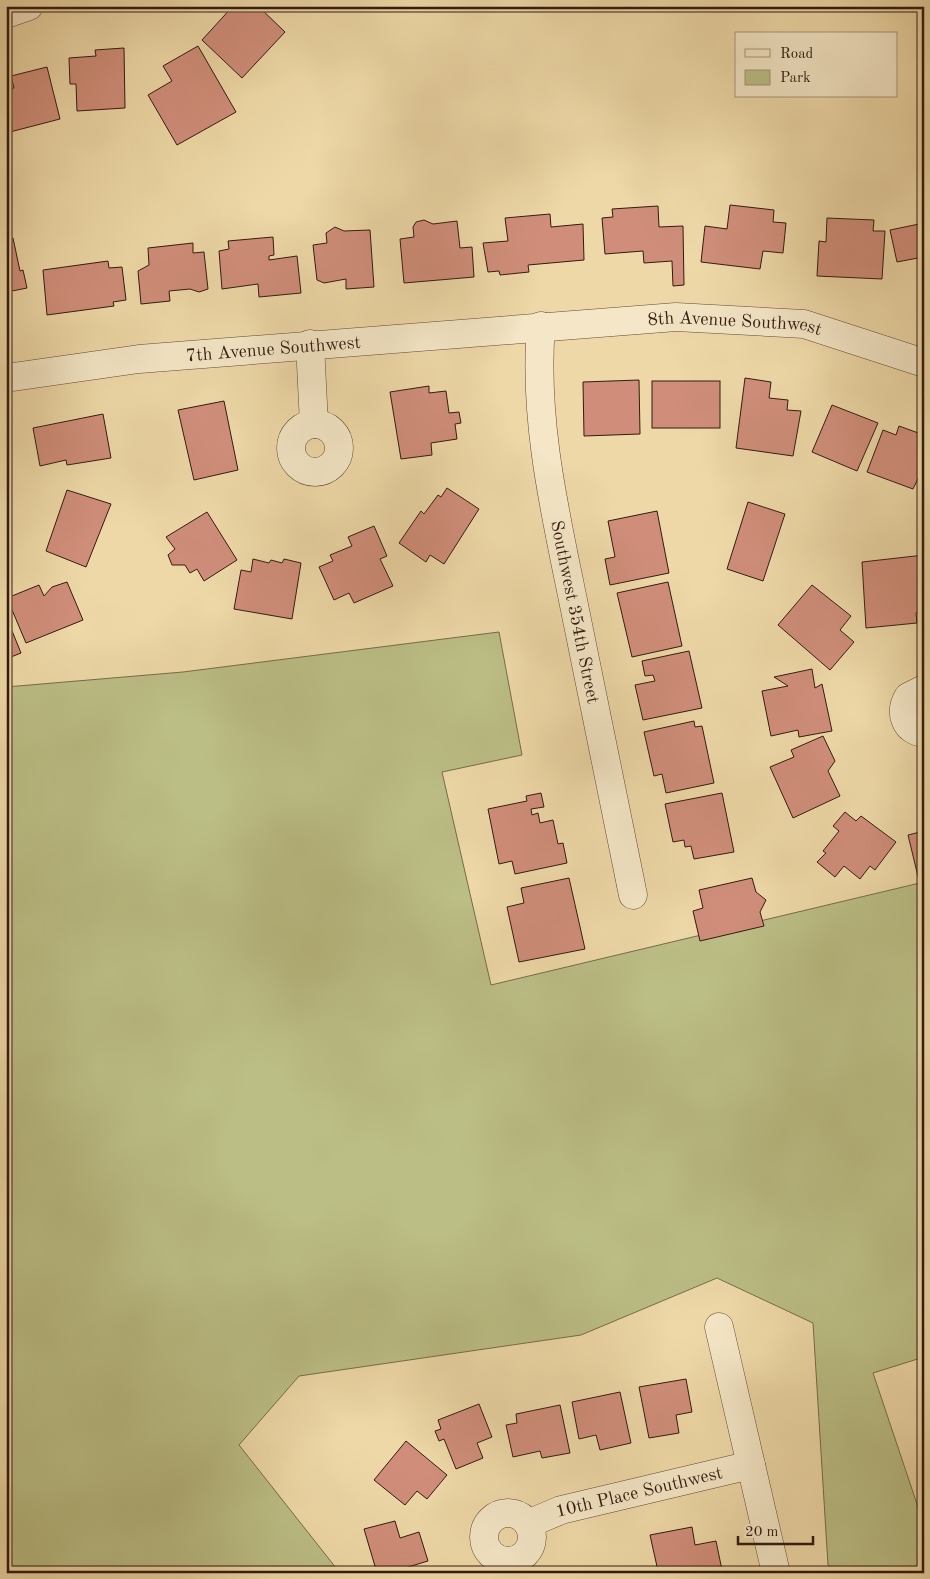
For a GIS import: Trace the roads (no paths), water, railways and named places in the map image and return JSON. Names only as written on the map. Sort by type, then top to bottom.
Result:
[{"type":"street","points":[[6,14],[29,6]]},
{"type":"street","name":"8th Avenue Southwest","points":[[541,326],[676,317],[804,324],[924,363]]},
{"type":"street","name":"7th Avenue Southwest","points":[[6,378],[139,359],[310,344],[461,335],[541,326]]},
{"type":"street","name":"Southwest 354th Street","points":[[541,326],[538,376],[542,433],[553,504],[633,895]]},
{"type":"street","points":[[310,344],[314,424]]},
{"type":"street","points":[[924,689],[908,697],[903,710],[908,725],[913,730],[924,733]]},
{"type":"street","points":[[719,1327],[776,1573]]},
{"type":"street","name":"10th Place Southwest","points":[[528,1524],[562,1510],[751,1465]]}]
